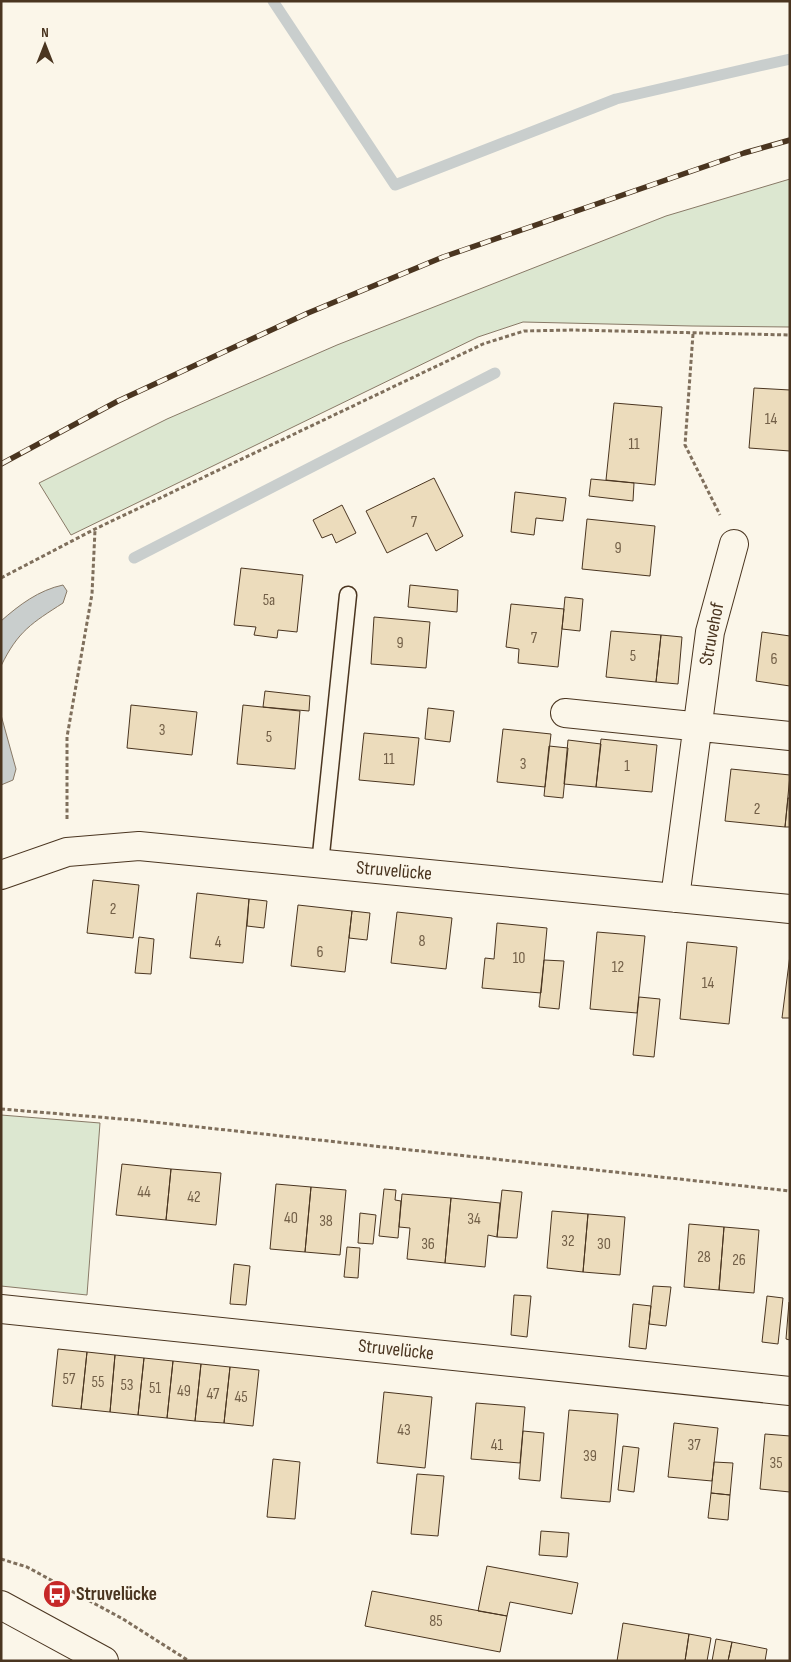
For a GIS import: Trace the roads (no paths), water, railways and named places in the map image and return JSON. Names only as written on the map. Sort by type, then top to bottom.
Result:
[{"type":"street","name":"Struvehof","points":[[676,898],[710,632],[734,544]]},
{"type":"street","points":[[565,713],[790,736]]},
{"type":"street","name":"Struvelücke","points":[[1,875],[67,852],[139,846],[790,909]]},
{"type":"street","name":"Struvelücke","points":[[1,1309],[790,1391]]},
{"type":"street","points":[[1,1605],[104,1661]]},
{"type":"lane","points":[[320,864],[348,595]]},
{"type":"waterway","points":[[273,1],[395,185],[616,99],[790,59]]},
{"type":"waterway","points":[[134,558],[495,373]]},
{"type":"railway","points":[[1,464],[118,401],[308,313],[443,257],[744,153],[790,140]]},
{"type":"place","name":"Struvelücke","points":[[57,1594]]}]
